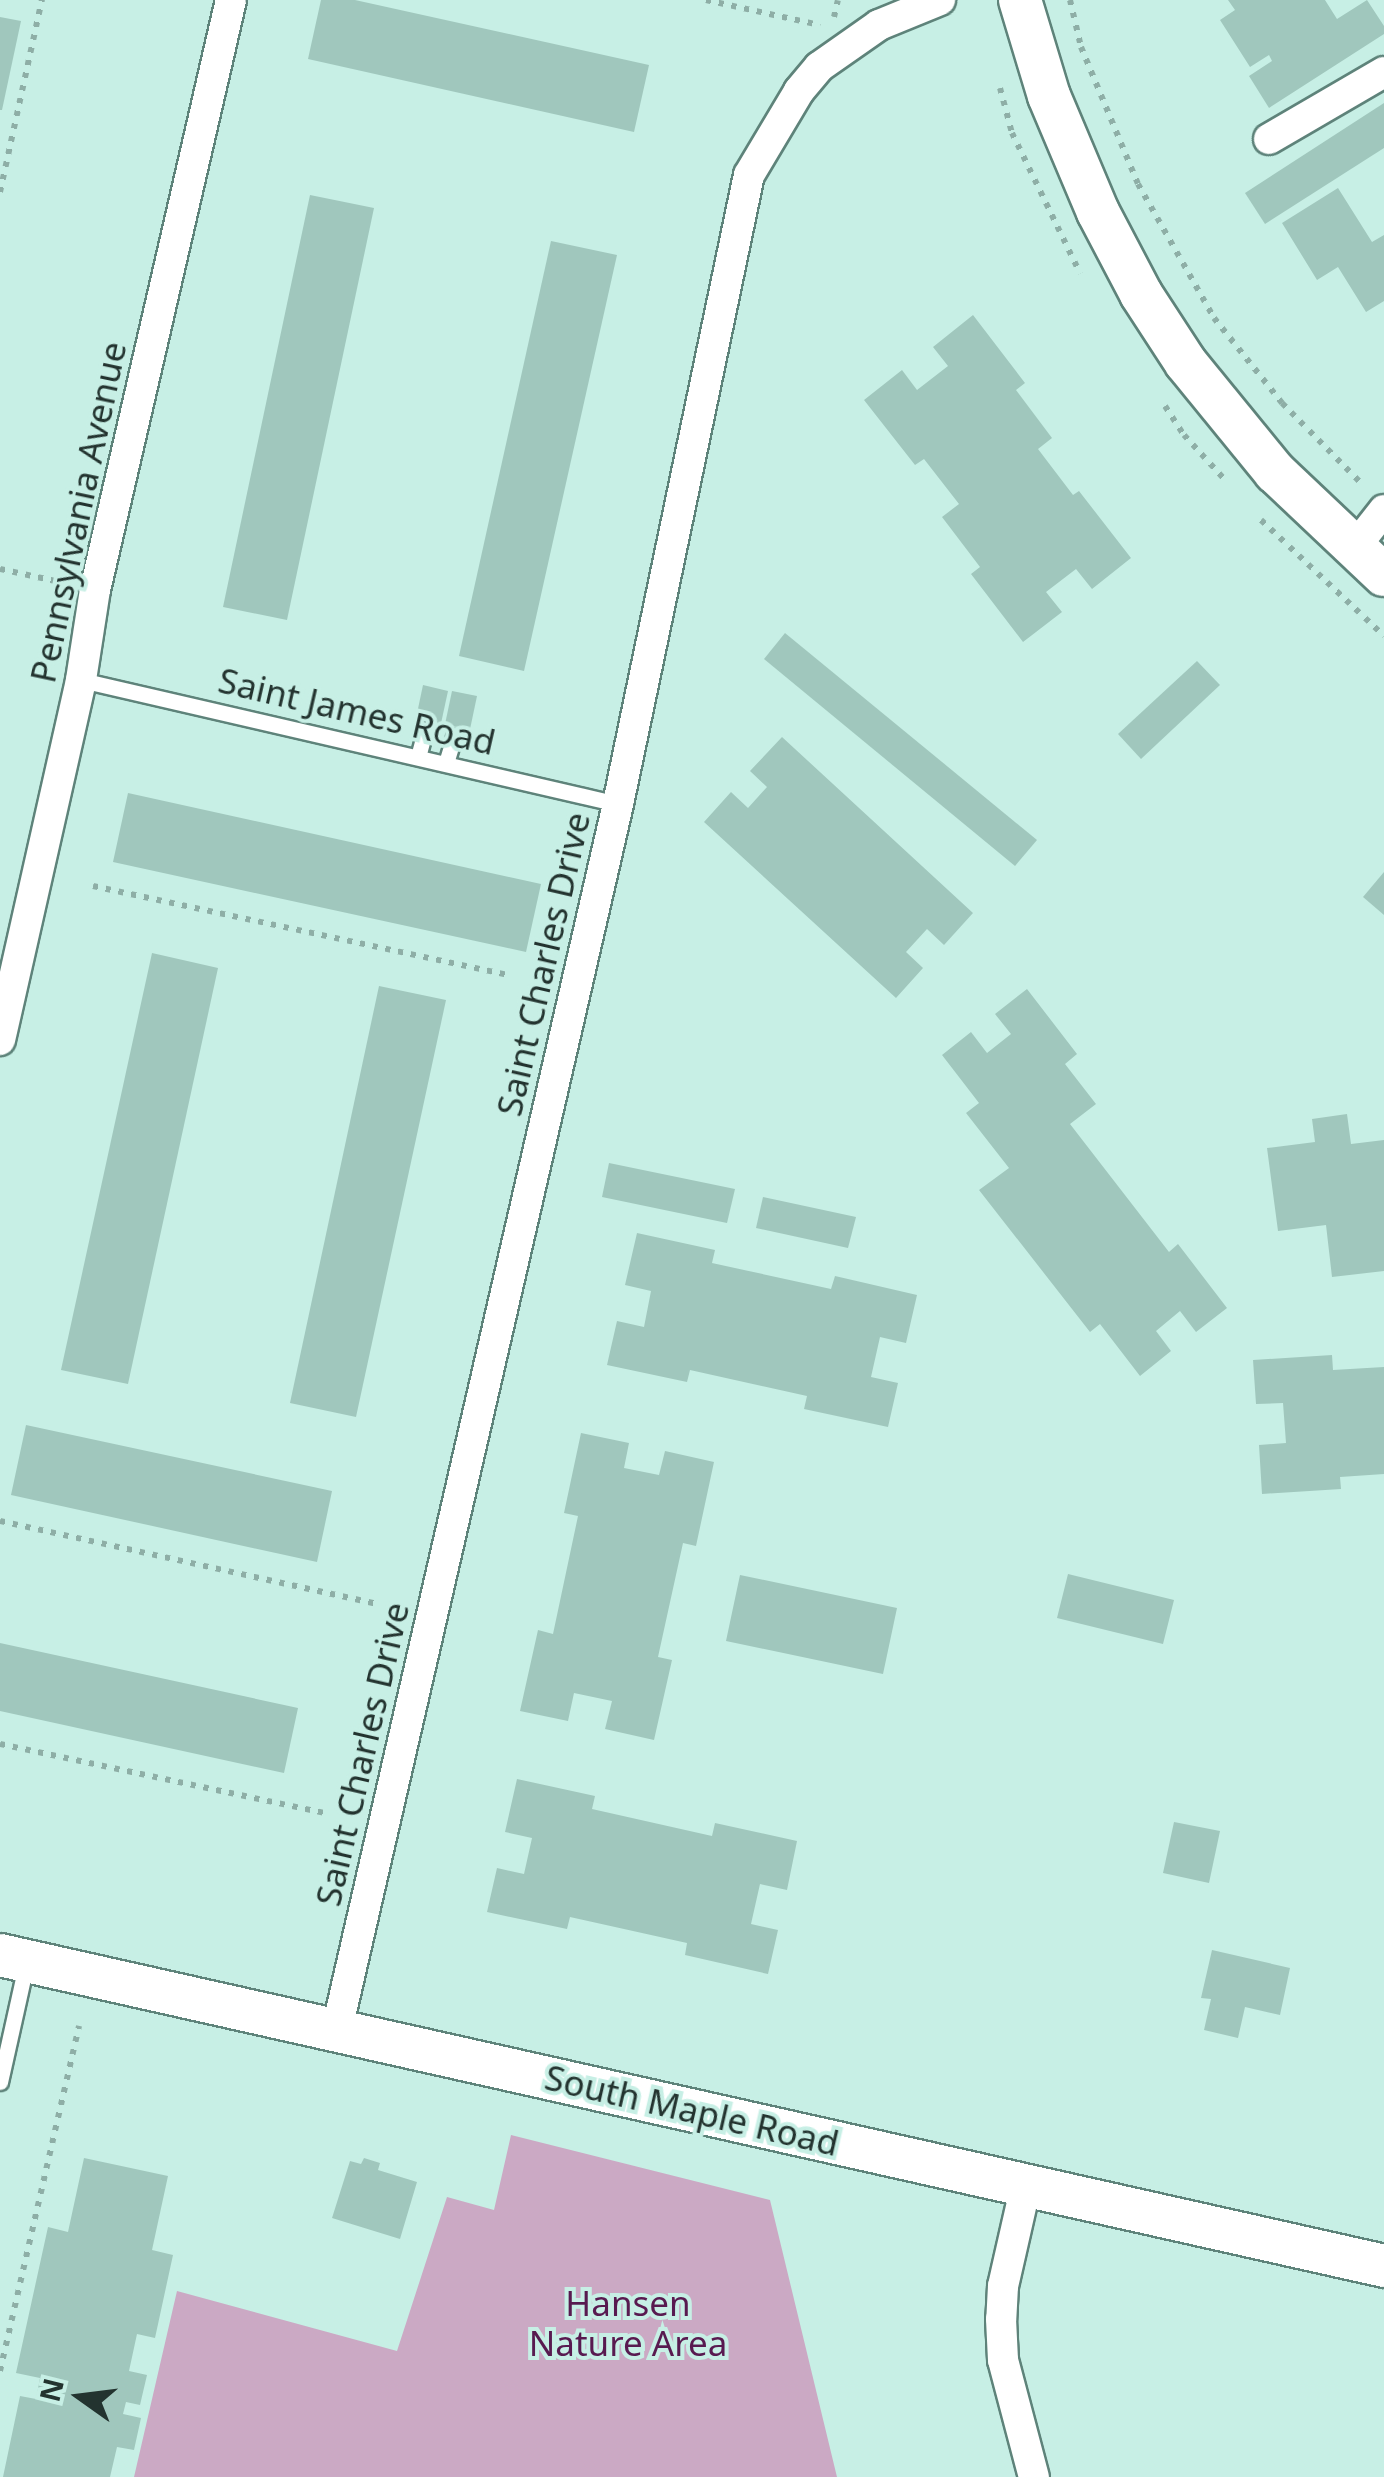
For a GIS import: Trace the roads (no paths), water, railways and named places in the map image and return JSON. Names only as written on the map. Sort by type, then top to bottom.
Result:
[{"type":"street","name":"Pennsylvania Avenue","points":[[0,1040],[80,680],[95,590],[231,0]]},
{"type":"street","name":"Saint Charles Drive","points":[[338,2030],[618,804],[750,175],[799,91],[848,45],[879,25],[940,0]]},
{"type":"street","points":[[1020,0],[1056,113],[1098,212],[1141,294],[1186,363],[1275,472],[1369,561]]},
{"type":"street","points":[[1269,139],[1384,72]]},
{"type":"street","points":[[1369,561],[1378,501]]},
{"type":"street","name":"South Maple Road","points":[[14,1958],[1384,2266]]},
{"type":"street","points":[[1026,2186],[1003,2286],[1001,2318],[1004,2360],[1034,2477]]},
{"type":"lane","name":"Saint James Road","points":[[80,680],[618,804]]},
{"type":"lane","points":[[418,756],[425,730]]},
{"type":"lane","points":[[446,763],[454,736]]},
{"type":"lane","points":[[0,2082],[14,1958]]},
{"type":"park label","name":"Hansen Nature Area","points":[[628,2323]]}]
